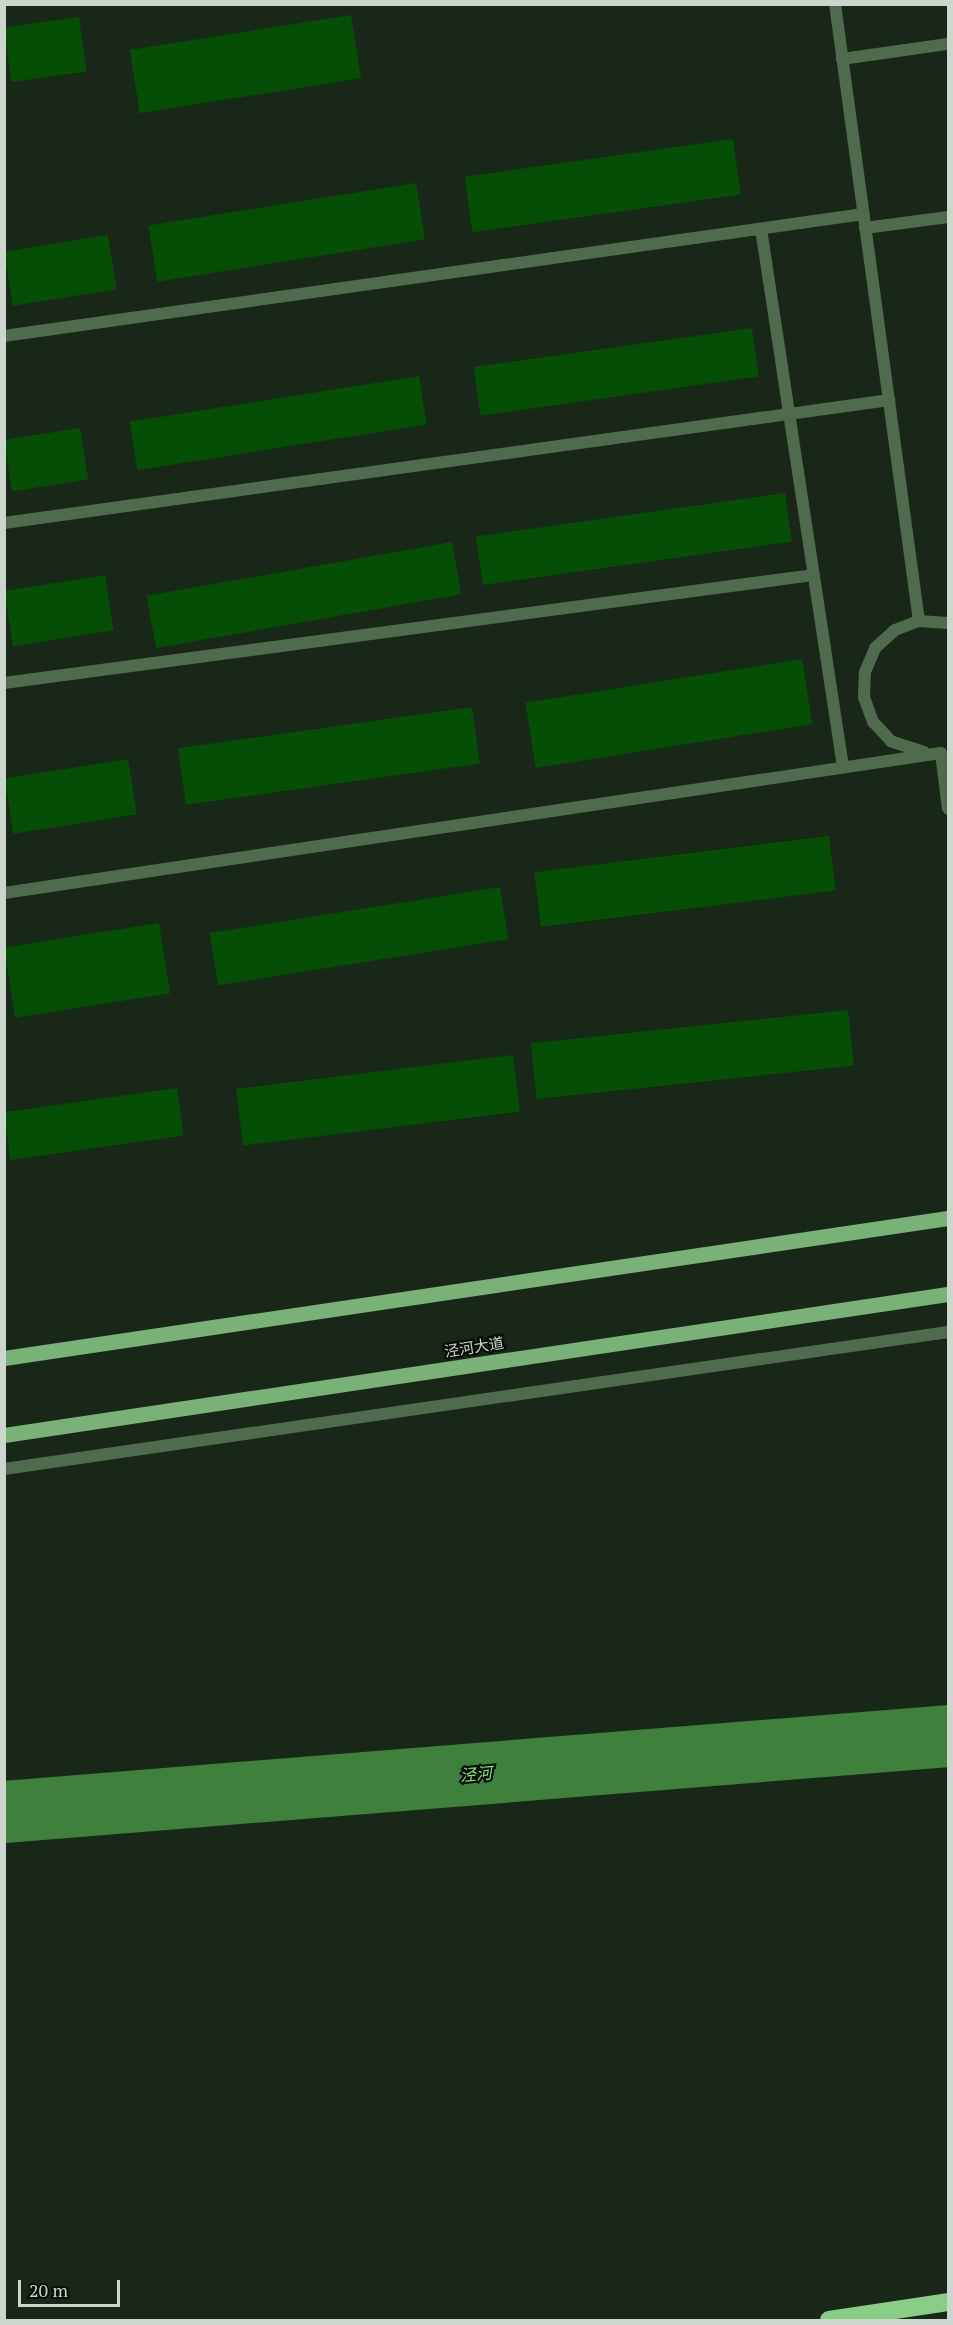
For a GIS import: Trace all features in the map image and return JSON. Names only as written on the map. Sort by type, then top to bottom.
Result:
[{"type":"highway","points":[[829,2320],[948,2301]]},
{"type":"main road","points":[[4,1358],[948,1218]]},
{"type":"main road","name":"泾河大道","points":[[4,1435],[948,1294]]},
{"type":"street","points":[[835,4],[919,621]]},
{"type":"street","points":[[842,59],[948,44]]},
{"type":"street","points":[[4,336],[863,214]]},
{"type":"street","points":[[865,228],[948,217]]},
{"type":"street","points":[[761,229],[843,767]]},
{"type":"street","points":[[4,523],[889,400]]},
{"type":"street","points":[[4,683],[813,575]]},
{"type":"street","points":[[945,751],[915,752],[891,741],[873,722],[864,698],[865,672],[875,648],[895,630],[919,621],[948,623]]},
{"type":"street","points":[[4,893],[945,751]]},
{"type":"street","points":[[945,751],[948,809]]},
{"type":"street","points":[[4,1469],[948,1332]]},
{"type":"building","points":[[351,15],[361,78],[140,113],[130,50]]},
{"type":"building","points":[[79,17],[87,71],[11,82],[4,28]]},
{"type":"building","points":[[733,139],[741,194],[472,232],[465,177]]},
{"type":"building","points":[[416,183],[425,239],[157,282],[148,225]]},
{"type":"building","points":[[108,235],[117,289],[13,306],[4,251]]},
{"type":"building","points":[[752,328],[759,377],[481,416],[474,367]]},
{"type":"building","points":[[419,376],[427,424],[137,470],[130,422]]},
{"type":"building","points":[[80,428],[88,479],[12,491],[4,440]]},
{"type":"building","points":[[785,493],[792,542],[483,585],[476,536]]},
{"type":"building","points":[[452,542],[461,594],[156,648],[147,596]]},
{"type":"building","points":[[105,575],[114,630],[13,646],[4,591]]},
{"type":"building","points":[[802,659],[812,724],[536,768],[525,703]]},
{"type":"building","points":[[472,707],[480,763],[186,805],[178,748]]},
{"type":"building","points":[[128,759],[137,814],[13,834],[5,779]]},
{"type":"building","points":[[829,836],[836,891],[541,927],[534,872]]},
{"type":"building","points":[[500,887],[508,939],[218,985],[210,933]]},
{"type":"building","points":[[159,923],[170,993],[15,1018],[4,948]]},
{"type":"building","points":[[848,1010],[854,1066],[537,1099],[531,1043]]},
{"type":"building","points":[[513,1055],[520,1112],[243,1146],[236,1089]]},
{"type":"building","points":[[177,1088],[184,1136],[10,1160],[4,1112]]},
{"type":"waterway","name":"泾河","points":[[4,1812],[948,1736]]}]
